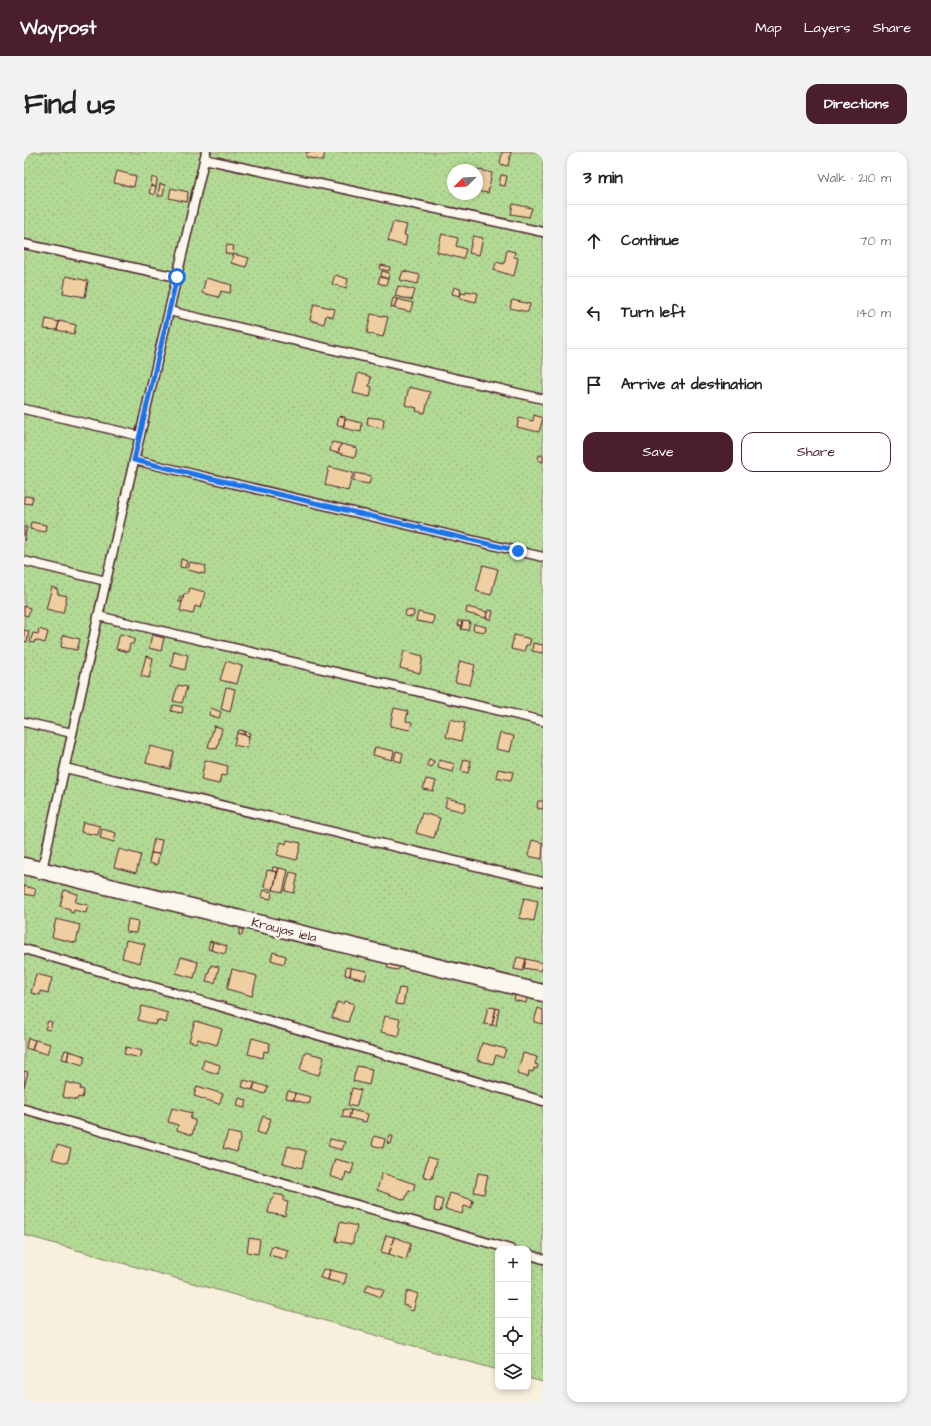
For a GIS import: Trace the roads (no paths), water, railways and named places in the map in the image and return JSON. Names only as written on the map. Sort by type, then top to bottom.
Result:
[{"type":"street","name":"Kraujas iela","points":[[24,866],[543,993]]},
{"type":"lane","points":[[42,870],[98,616],[205,156],[543,232]]},
{"type":"lane","points":[[24,244],[177,277]]},
{"type":"lane","points":[[169,311],[543,399]]},
{"type":"lane","points":[[24,409],[140,436]]},
{"type":"lane","points":[[134,460],[543,557]]},
{"type":"lane","points":[[24,561],[106,581]]},
{"type":"lane","points":[[98,616],[543,721]]},
{"type":"lane","points":[[24,722],[72,733]]},
{"type":"lane","points":[[65,768],[543,882]]},
{"type":"lane","points":[[24,950],[543,1101]]},
{"type":"lane","points":[[24,1109],[500,1246]]},
{"type":"lane","points":[[531,1255],[543,1259]]}]
